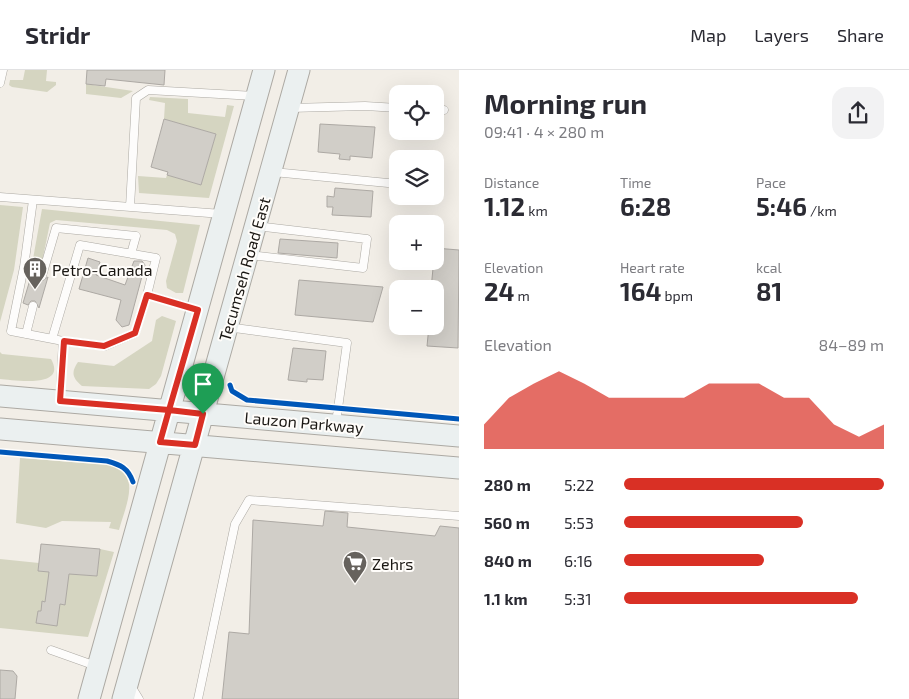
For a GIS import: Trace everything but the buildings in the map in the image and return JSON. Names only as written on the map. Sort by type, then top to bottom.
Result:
[{"type":"main road","name":"Tecumseh Road East","points":[[88,699],[264,70]]},
{"type":"main road","name":"Tecumseh Road East","points":[[125,690],[299,70]]},
{"type":"main road","name":"Lauzon Parkway","points":[[0,396],[459,436]]},
{"type":"main road","name":"Lauzon Parkway","points":[[0,428],[459,468]]},
{"type":"lane","points":[[0,83],[3,70]]},
{"type":"lane","points":[[130,207],[136,98],[148,90],[257,96]]},
{"type":"lane","points":[[288,108],[365,106],[389,107]]},
{"type":"lane","points":[[271,172],[388,184]]},
{"type":"lane","points":[[0,198],[224,214]]},
{"type":"lane","points":[[33,200],[24,267],[11,331],[52,339],[64,341],[104,346],[135,333],[156,258],[80,245],[52,339]]},
{"type":"lane","points":[[248,254],[364,268],[367,239],[256,226]]},
{"type":"lane","points":[[42,276],[56,228],[136,236],[131,254]]},
{"type":"lane","points":[[147,295],[198,310]]},
{"type":"lane","points":[[26,334],[33,306]]},
{"type":"lane","points":[[227,327],[346,343],[336,425]]},
{"type":"lane","points":[[60,401],[64,341]]},
{"type":"lane","points":[[198,699],[235,524],[249,500],[459,516]]},
{"type":"lane","points":[[51,650],[98,667]]},
{"type":"lane","points":[[125,690],[139,699]]},
{"type":"green space","points":[[25,70],[47,70],[46,81],[56,82],[56,85],[47,92],[9,85],[10,80],[23,80]]},
{"type":"green space","points":[[86,84],[133,91],[121,98],[86,94]]},
{"type":"green space","points":[[150,97],[188,99],[188,113],[225,117],[227,105],[234,106],[209,198],[139,193],[138,176],[166,178],[167,175],[201,185],[216,134],[164,119],[165,103],[149,100]]},
{"type":"green space","points":[[0,205],[23,207],[14,270],[0,322]]},
{"type":"green space","points":[[42,209],[200,225],[183,293],[176,293],[167,288],[166,281],[177,241],[175,234],[167,230],[56,220],[50,223],[40,272],[31,270]]},
{"type":"green space","points":[[162,316],[176,321],[161,376],[156,384],[149,389],[82,386],[76,380],[74,369],[78,362],[114,366],[152,341],[156,320]]},
{"type":"green space","points":[[0,352],[2,354],[51,359],[54,369],[52,375],[37,381],[0,379]]},
{"type":"green space","points":[[20,458],[112,465],[121,470],[127,476],[129,493],[119,530],[109,528],[111,522],[62,521],[46,528],[16,523]]},
{"type":"green space","points":[[100,549],[114,552],[88,637],[0,628],[0,559],[39,563],[38,571],[97,576]]},
{"type":"cycle path","points":[[230,385],[232,391],[247,400],[459,419]]},
{"type":"cycle path","points":[[0,452],[107,461],[123,468],[129,473],[133,482]]},
{"type":"place","name":"Petro-Canada","points":[[35,290]]},
{"type":"place","name":"Zehrs","points":[[355,584]]},
{"type":"route","points":[[203,414],[169,410],[198,310],[147,295],[135,333],[104,346],[64,341],[60,401],[169,410],[160,442],[195,445],[203,414]]}]
